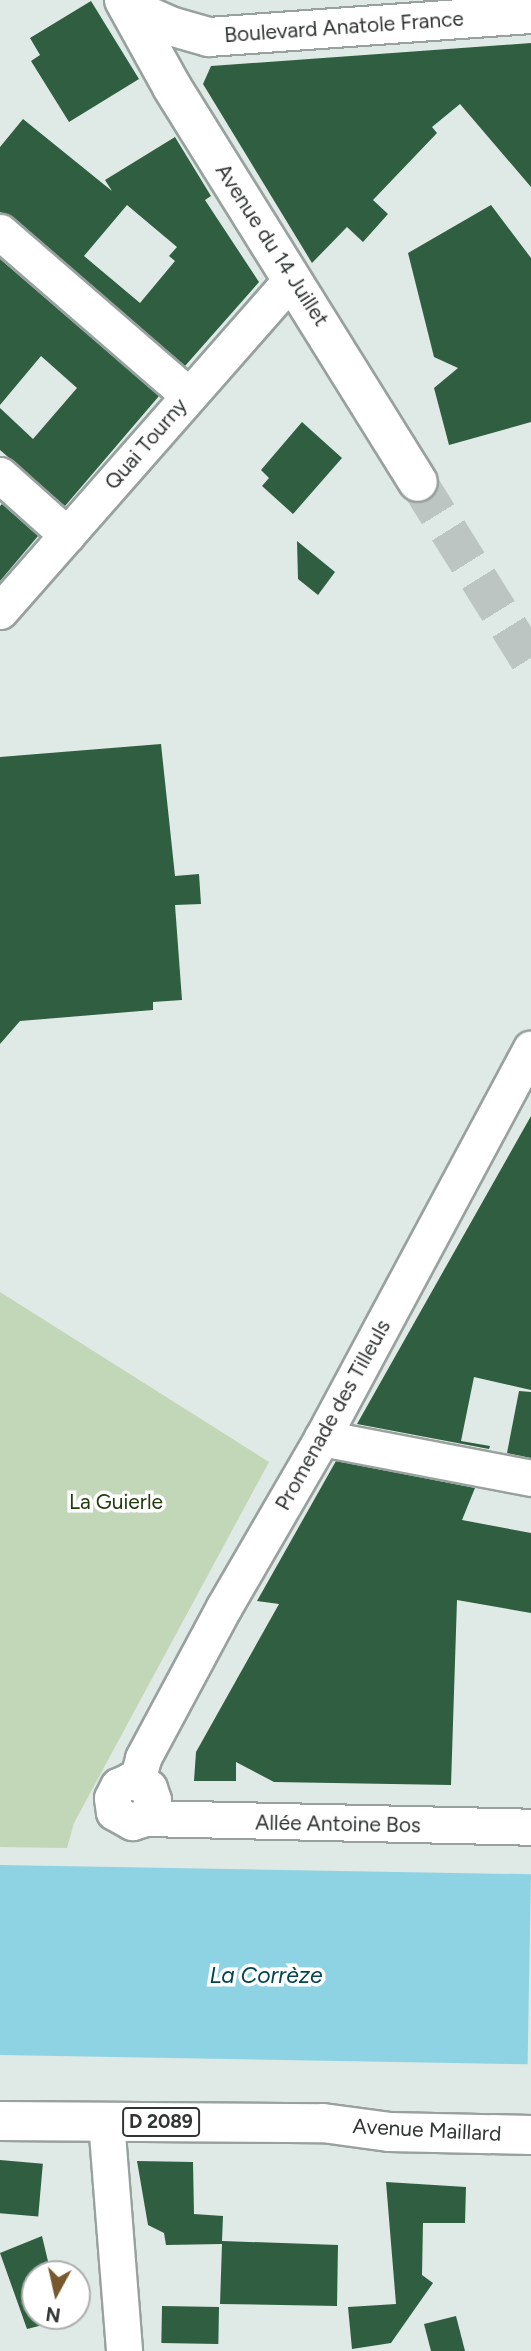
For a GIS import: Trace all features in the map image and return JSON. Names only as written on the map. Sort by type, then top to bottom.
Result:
[{"type":"main road","name":"Boulevard Anatole France","points":[[126,3],[170,26],[209,37],[531,15]]},
{"type":"main road","name":"Avenue du 14 Juillet","points":[[126,3],[172,87],[418,482]]},
{"type":"main road","name":"Avenue Maillard","points":[[323,2123],[386,2111],[531,2113]]},
{"type":"main road","name":"Avenue Maillard","points":[[0,2121],[323,2123],[390,2132],[531,2135]]},
{"type":"street","points":[[0,232],[188,395]]},
{"type":"street","name":"Quai Tourny","points":[[0,611],[292,279]]},
{"type":"street","points":[[0,475],[67,535]]},
{"type":"street","name":"Promenade des Tilleuls","points":[[145,1818],[153,1800],[149,1788],[138,1781],[143,1758],[224,1607],[322,1438],[531,1049]]},
{"type":"street","points":[[322,1438],[531,1478]]},
{"type":"street","name":"Allée Antoine Bos","points":[[145,1818],[531,1828]]},
{"type":"street","points":[[106,2121],[124,2351]]},
{"type":"green space","name":"La Guierle","points":[[0,1292],[269,1462],[74,1823],[67,1848],[0,1847]]},
{"type":"water","name":"La Corrèze","points":[[0,1865],[531,1874],[528,2064],[0,2055]]},
{"type":"building","points":[[91,1],[139,79],[69,122],[31,61],[40,55],[30,38]]},
{"type":"building","points":[[531,43],[531,187],[460,104],[432,127],[437,133],[373,200],[388,214],[363,242],[347,227],[312,263],[203,84],[211,66]]},
{"type":"building","points":[[23,119],[112,191],[105,180],[175,137],[211,196],[205,200],[259,282],[185,366],[13,217],[0,212],[0,147]],"holes":[[[127,205],[177,247],[169,256],[175,261],[140,303],[84,256]]]},
{"type":"building","points":[[491,205],[531,258],[531,422],[449,445],[434,388],[458,368],[434,357],[408,253]]},
{"type":"building","points":[[0,259],[159,396],[65,506],[0,450],[0,408],[33,439],[77,388],[41,356],[0,405]]},
{"type":"building","points":[[302,422],[342,458],[293,514],[262,486],[269,478],[261,470]]},
{"type":"building","points":[[2,504],[38,536],[0,581],[0,506]]},
{"type":"building","points":[[297,541],[335,572],[318,595],[298,579]]},
{"type":"building","points":[[161,744],[175,876],[199,874],[201,904],[175,905],[182,1000],[153,1002],[153,1010],[20,1021],[0,1044],[0,757]]},
{"type":"building","points":[[531,1116],[531,1390],[474,1377],[461,1441],[490,1446],[489,1449],[357,1424]]},
{"type":"building","points":[[519,1391],[531,1392],[531,1458],[507,1453]]},
{"type":"building","points":[[336,1461],[475,1488],[462,1520],[531,1533],[531,1613],[457,1600],[451,1785],[274,1782],[236,1762],[236,1781],[194,1781],[196,1752],[279,1604],[257,1601]]},
{"type":"building","points":[[0,2160],[43,2164],[38,2217],[0,2213]]},
{"type":"building","points":[[137,2161],[193,2162],[194,2214],[223,2216],[222,2241],[338,2245],[337,2306],[220,2304],[222,2244],[166,2245],[164,2233],[148,2225]]},
{"type":"building","points":[[386,2182],[466,2187],[465,2223],[423,2223],[422,2275],[433,2283],[391,2343],[352,2349],[348,2307],[396,2304]]},
{"type":"building","points":[[42,2236],[48,2260],[21,2260],[21,2312],[0,2253]]},
{"type":"building","points":[[162,2306],[219,2307],[218,2344],[161,2343]]},
{"type":"building","points":[[456,2316],[465,2351],[431,2351],[424,2324]]},
{"type":"tunnel","points":[[418,482],[531,663]]}]
